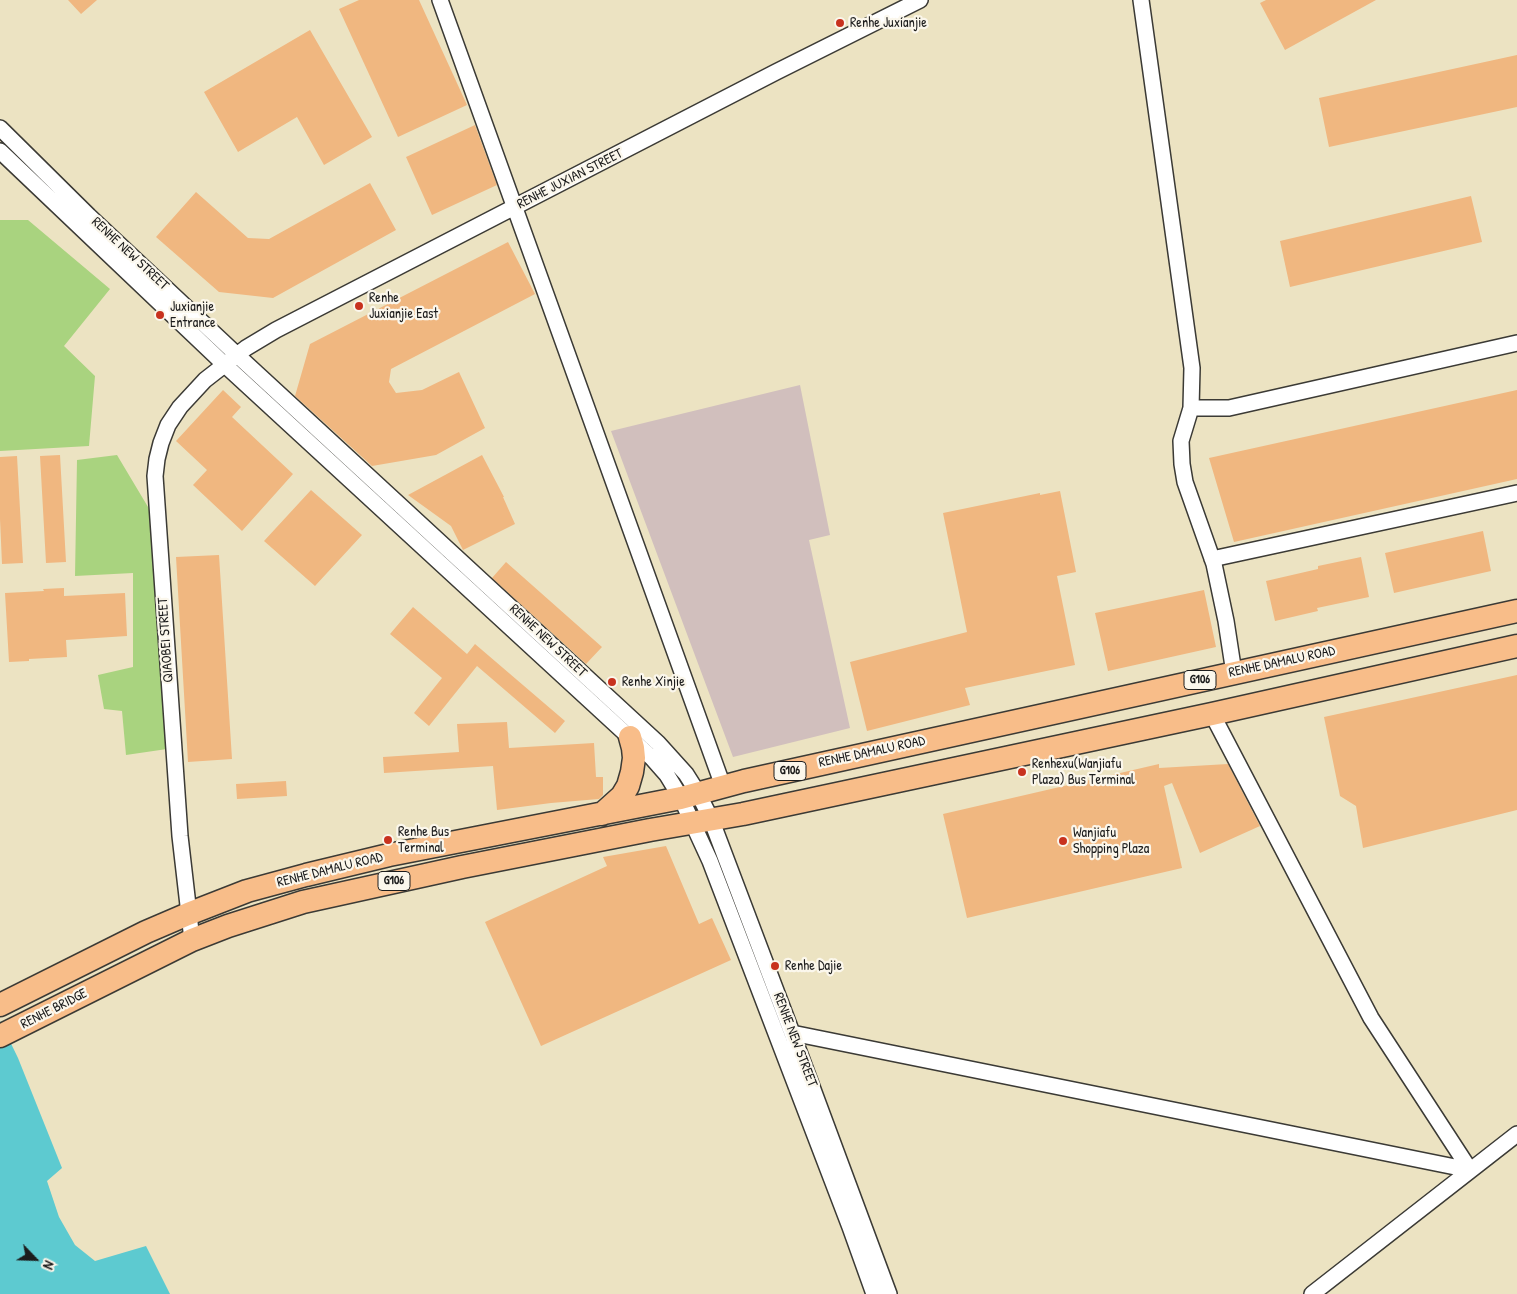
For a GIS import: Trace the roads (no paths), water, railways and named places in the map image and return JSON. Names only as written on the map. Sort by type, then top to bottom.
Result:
[{"type":"highway","name":"RENHE DAMALU ROAD","points":[[91,959],[146,932],[247,892],[341,866],[482,836],[602,814],[883,750],[1517,611]]},
{"type":"highway","name":"RENHE DAMALU ROAD","points":[[108,982],[192,940],[266,913],[342,892],[545,850],[743,814],[1212,714],[1517,646]]},
{"type":"highway","points":[[602,814],[622,796],[630,779],[634,758],[630,737]]},
{"type":"highway","points":[[883,750],[891,783]]},
{"type":"highway","name":"RENHE BRIDGE","points":[[0,1005],[91,959]]},
{"type":"highway","name":"RENHE BRIDGE","points":[[0,1036],[108,982]]},
{"type":"street","points":[[440,0],[723,786]]},
{"type":"street","name":"RENHE JUXIAN STREET","points":[[225,365],[276,330],[776,72],[920,0]]},
{"type":"street","points":[[1141,0],[1192,368],[1191,408],[1181,441],[1182,464],[1185,482],[1212,559],[1226,621],[1234,673]]},
{"type":"street","name":"RENHE NEW STREET","points":[[0,128],[89,216],[237,355],[658,743],[686,774],[689,795],[792,1033],[889,1294]]},
{"type":"street","name":"RENHE NEW STREET","points":[[0,151],[225,365],[630,737],[689,795]]},
{"type":"street","points":[[1191,408],[1229,408],[1517,343]]},
{"type":"street","name":"QIAOBEI STREET","points":[[192,940],[180,836],[156,496],[156,459],[168,425],[180,407],[205,380],[225,365]]},
{"type":"street","points":[[1212,559],[1517,493]]},
{"type":"street","points":[[1212,714],[1371,1018],[1470,1170]]},
{"type":"street","name":"RENHE NEW STREET","points":[[701,821],[716,876],[874,1294]]},
{"type":"street","points":[[792,1033],[1470,1170]]},
{"type":"street","points":[[1312,1294],[1517,1134]]},
{"type":"water","points":[[0,1021],[18,1058],[62,1168],[47,1181],[59,1217],[75,1245],[95,1261],[146,1246],[170,1294],[0,1294]]},
{"type":"place","name":"Renhe Juxianjie","points":[[840,23]]},
{"type":"place","name":"Renhe Juxianjie East","points":[[359,306]]},
{"type":"place","name":"Juxianjie Entrance","points":[[160,315]]},
{"type":"place","name":"Renhe Xinjie","points":[[612,682]]},
{"type":"place","name":"Renhexu(Wanjiafu Plaza) Bus Terminal","points":[[1022,772]]},
{"type":"place","name":"Renhe Bus Terminal","points":[[388,840]]},
{"type":"place","name":"Wanjiafu Shopping Plaza","points":[[1063,841]]},
{"type":"place","name":"Renhe Dajie","points":[[775,966]]}]
